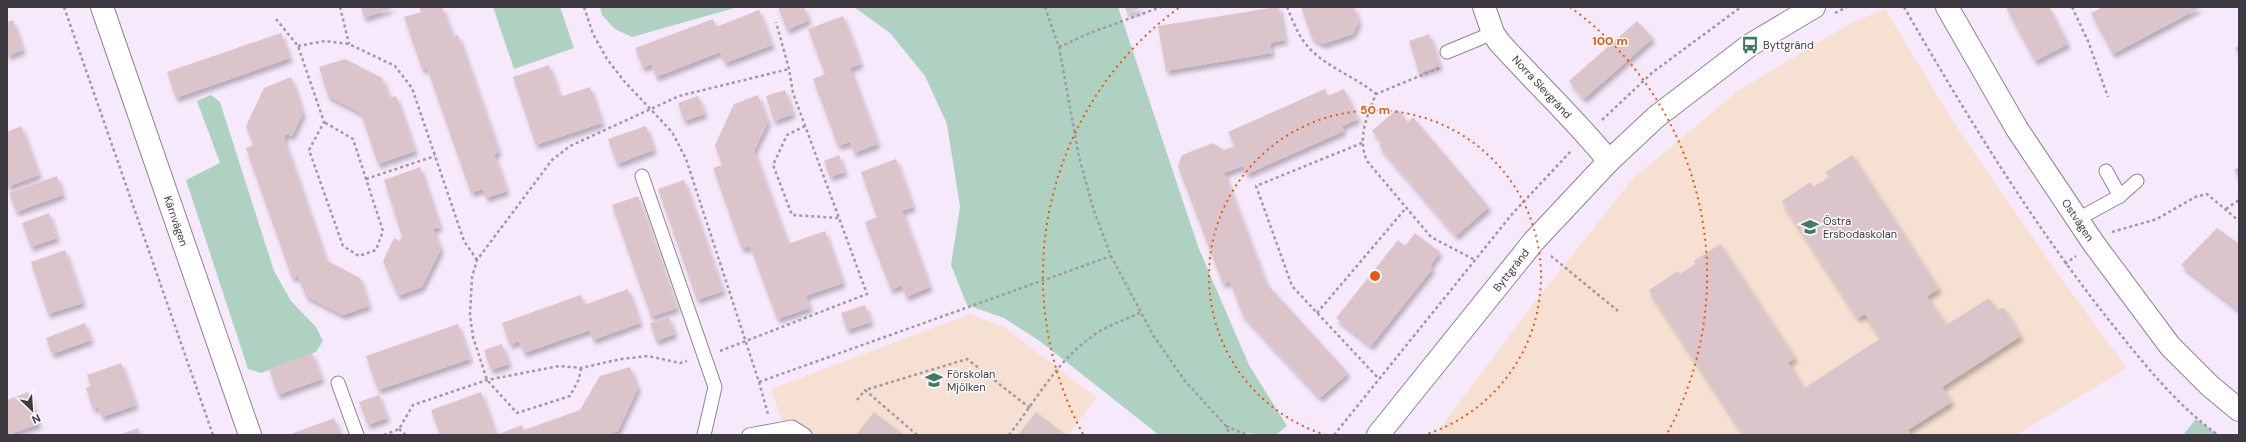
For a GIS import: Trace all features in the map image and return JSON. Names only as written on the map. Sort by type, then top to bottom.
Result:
[{"type":"street","name":"Kärnvägen","points":[[102,7],[250,435]]},
{"type":"street","name":"Norra Slevgränd","points":[[1484,7],[1493,33],[1542,90],[1587,134],[1609,161]]},
{"type":"street","name":"Byttgränd","points":[[1378,435],[1534,241],[1609,161],[1656,117],[1750,44],[1814,7]]},
{"type":"street","name":"Ostvägen","points":[[1946,7],[2017,129],[2094,244],[2170,346],[2210,386],[2239,410]]},
{"type":"lane","points":[[1447,52],[1493,33]]},
{"type":"lane","points":[[2106,171],[2120,196]]},
{"type":"lane","points":[[642,176],[715,388],[704,435]]},
{"type":"lane","points":[[2078,219],[2120,196],[2137,181]]},
{"type":"lane","points":[[338,383],[357,435]]},
{"type":"lane","points":[[749,435],[792,427],[805,435]]},
{"type":"path","points":[[64,7],[213,435]]},
{"type":"path","points":[[340,7],[349,44]]},
{"type":"path","points":[[584,7],[593,34],[607,59],[624,81],[672,132],[686,160],[759,382],[772,430]]},
{"type":"path","points":[[1045,7],[1059,47],[1079,157],[1094,211],[1111,256],[1153,335],[1185,381],[1226,426],[1230,435]]},
{"type":"path","points":[[1059,47],[1090,33],[1161,7]]},
{"type":"path","points":[[1287,7],[1294,26],[1305,44],[1323,59],[1365,85],[1376,94]]},
{"type":"path","points":[[1334,435],[1513,213],[1587,134],[1653,72],[1741,7]]},
{"type":"path","points":[[1834,14],[1847,7]]},
{"type":"path","points":[[1904,7],[1977,132],[2065,264],[2156,379],[2196,419],[2218,435]]},
{"type":"path","points":[[2072,7],[2088,41],[2108,97]]},
{"type":"path","points":[[276,19],[298,46],[324,122],[353,139],[383,231],[376,250],[359,256],[342,246],[309,150],[324,122]]},
{"type":"path","points":[[298,46],[325,41],[349,44],[395,66],[404,75],[412,88],[464,241],[476,260]]},
{"type":"path","points":[[1444,66],[1376,94],[1367,116],[1362,143],[1367,162],[1431,237],[1476,260]]},
{"type":"path","points":[[581,368],[579,379],[570,396],[517,414],[487,380],[473,337],[470,316],[472,277],[476,260],[552,160],[570,146],[652,110],[679,96],[789,70]]},
{"type":"path","points":[[805,126],[787,135],[773,166],[792,215],[839,218]]},
{"type":"path","points":[[1362,143],[1256,186],[1292,286],[1379,379]]},
{"type":"path","points":[[366,178],[435,156]]},
{"type":"path","points":[[2065,264],[2112,232],[2156,219],[2194,197],[2208,194],[2239,221]]},
{"type":"path","points":[[2226,209],[2239,200]]},
{"type":"path","points":[[1317,313],[1406,208]]},
{"type":"path","points":[[1546,252],[1618,311]]},
{"type":"path","points":[[759,382],[1111,256]]},
{"type":"path","points":[[1009,435],[1059,368],[1094,335],[1141,312]]},
{"type":"path","points":[[857,400],[865,390],[967,359],[1030,408]]},
{"type":"path","points":[[865,390],[917,435]]},
{"type":"path","points":[[1226,426],[1247,435]]},
{"type":"path","points":[[399,429],[406,435]]},
{"type":"shaded area","name":"Östra Ersbodaskolan","points":[[1885,9],[1956,126],[2057,273],[2127,368],[2016,435],[1435,435],[1531,307],[1632,180],[1736,92],[1851,23]]},
{"type":"shaded area","name":"Förskolan Mjölken","points":[[970,314],[1004,327],[1097,398],[1068,435],[787,435],[771,389]]},
{"type":"green space","points":[[493,7],[560,7],[574,48],[514,69]]},
{"type":"green space","points":[[600,7],[738,7],[632,37],[615,29],[602,15]]},
{"type":"green space","points":[[854,7],[1118,7],[1199,249],[1249,365],[1287,426],[1276,435],[1245,433],[1243,435],[1159,435],[1041,342],[1004,318],[967,305],[951,265],[960,207],[947,124],[925,76],[890,33]]},
{"type":"green space","points":[[211,95],[220,102],[274,271],[291,301],[316,327],[323,341],[316,352],[261,373],[248,369],[186,180],[220,163],[197,101]]},
{"type":"green space","points":[[2196,419],[2218,435],[2183,435]]},
{"type":"building","points":[[361,7],[395,7],[364,18]]},
{"type":"building","points":[[419,7],[442,7],[453,37],[458,35],[499,152],[494,154],[507,191],[486,198],[483,189],[471,193],[427,68],[422,69],[404,17],[421,12]]},
{"type":"building","points":[[778,7],[804,7],[809,20],[787,30]]},
{"type":"building","points":[[1125,7],[1143,7],[1127,13]]},
{"type":"building","points":[[1279,7],[1285,40],[1270,43],[1272,53],[1166,71],[1158,26]]},
{"type":"building","points":[[1301,7],[1354,7],[1359,22],[1353,34],[1323,44],[1312,38]]},
{"type":"building","points":[[2006,7],[2049,7],[2068,44],[2035,61]]},
{"type":"building","points":[[2103,7],[2201,7],[2113,54],[2091,13]]},
{"type":"building","points":[[759,10],[772,45],[725,63],[720,52],[656,77],[651,64],[643,68],[635,48],[713,19],[716,27]]},
{"type":"building","points":[[843,16],[861,64],[850,68],[878,144],[854,153],[850,142],[838,146],[813,79],[825,74],[808,29]]},
{"type":"building","points":[[13,20],[23,50],[7,56],[7,22]]},
{"type":"building","points":[[1637,21],[1653,38],[1584,99],[1569,81]]},
{"type":"building","points":[[281,33],[290,58],[176,98],[167,72]]},
{"type":"building","points":[[1429,34],[1440,66],[1419,73],[1409,41]]},
{"type":"building","points":[[2239,46],[2239,55],[2235,48]]},
{"type":"building","points":[[345,59],[382,78],[390,98],[396,96],[415,151],[378,164],[361,113],[328,96],[319,67]]},
{"type":"building","points":[[549,65],[560,97],[590,87],[602,123],[536,145],[513,77]]},
{"type":"building","points":[[291,77],[303,113],[292,136],[286,134],[284,139],[326,260],[360,278],[369,306],[343,315],[306,296],[298,276],[292,278],[246,148],[253,145],[246,126],[264,88]]},
{"type":"building","points":[[1325,89],[1328,96],[1344,89],[1358,119],[1342,126],[1344,131],[1247,174],[1243,166],[1224,173],[1266,283],[1348,373],[1320,398],[1242,314],[1230,281],[1223,284],[1178,166],[1182,155],[1213,143],[1224,150],[1235,146],[1228,132]]},
{"type":"building","points":[[785,90],[793,114],[774,121],[766,96]]},
{"type":"building","points":[[758,95],[768,122],[754,151],[788,244],[825,231],[843,283],[806,296],[810,308],[777,319],[750,246],[742,249],[713,168],[722,165],[715,145],[734,104]]},
{"type":"building","points":[[698,96],[705,114],[684,121],[678,103]]},
{"type":"building","points":[[1397,109],[1408,122],[1413,117],[1489,207],[1456,236],[1379,146],[1382,143],[1372,131]]},
{"type":"building","points":[[21,126],[39,175],[7,187],[7,132]]},
{"type":"building","points":[[646,126],[654,150],[617,164],[608,139]]},
{"type":"building","points":[[839,155],[845,172],[830,177],[824,161]]},
{"type":"building","points":[[1852,155],[1939,289],[1927,296],[1946,325],[1989,298],[1997,311],[2003,307],[2021,336],[1942,387],[1952,402],[1908,430],[1911,435],[1744,435],[1649,290],[1678,271],[1680,274],[1695,264],[1694,261],[1720,244],[1795,358],[1788,363],[1804,388],[1881,338],[1865,314],[1858,318],[1782,201],[1810,182],[1813,187],[1829,177],[1826,172]]},
{"type":"building","points":[[896,159],[913,207],[902,211],[930,287],[906,297],[902,285],[891,290],[865,222],[877,217],[861,172]]},
{"type":"building","points":[[420,167],[440,227],[433,229],[441,249],[422,287],[398,296],[383,261],[394,238],[400,241],[402,236],[384,180]]},
{"type":"building","points":[[2239,167],[2239,179],[2234,170]]},
{"type":"building","points":[[57,176],[63,195],[16,212],[9,193]]},
{"type":"building","points":[[684,180],[723,291],[697,300],[658,189]]},
{"type":"building","points":[[638,196],[677,308],[651,317],[612,205]]},
{"type":"building","points":[[49,213],[57,238],[31,247],[22,223]]},
{"type":"building","points":[[2217,228],[2239,244],[2239,310],[2181,265]]},
{"type":"building","points":[[1415,233],[1440,252],[1430,266],[1433,268],[1371,346],[1336,318],[1398,240],[1405,246]]},
{"type":"building","points":[[65,250],[83,303],[48,314],[31,262]]},
{"type":"building","points":[[628,289],[640,323],[593,340],[590,330],[524,353],[519,341],[510,345],[502,323],[581,295],[584,305]]},
{"type":"building","points":[[865,305],[871,322],[847,330],[841,313]]},
{"type":"building","points":[[669,317],[675,334],[656,341],[650,323]]},
{"type":"building","points":[[85,323],[91,340],[52,354],[46,338]]},
{"type":"building","points":[[458,324],[470,359],[378,390],[366,356]]},
{"type":"building","points":[[502,344],[509,364],[491,370],[484,350]]},
{"type":"building","points":[[312,353],[322,379],[278,395],[269,369]]},
{"type":"building","points":[[121,363],[136,405],[102,417],[98,407],[93,409],[86,388],[91,386],[87,375]]},
{"type":"building","points":[[630,367],[638,388],[618,431],[605,435],[496,435],[522,425],[524,430],[580,410],[600,376]]},
{"type":"building","points":[[28,392],[39,424],[13,433],[14,435],[7,435],[7,400]]},
{"type":"building","points":[[481,392],[496,435],[440,435],[431,410]]},
{"type":"building","points":[[379,395],[387,418],[368,425],[359,402]]},
{"type":"building","points":[[874,412],[904,435],[856,435]]},
{"type":"building","points":[[1036,412],[1066,435],[1018,435]]},
{"type":"building","points":[[334,418],[340,435],[291,434]]},
{"type":"building","points":[[138,428],[140,435],[119,435]]},
{"type":"place","name":"Byttgränd","points":[[1750,45]]},
{"type":"place","name":"Östra Ersbodaskolan","points":[[1810,227]]},
{"type":"place","name":"Förskolan Mjölken","points":[[934,380]]}]
